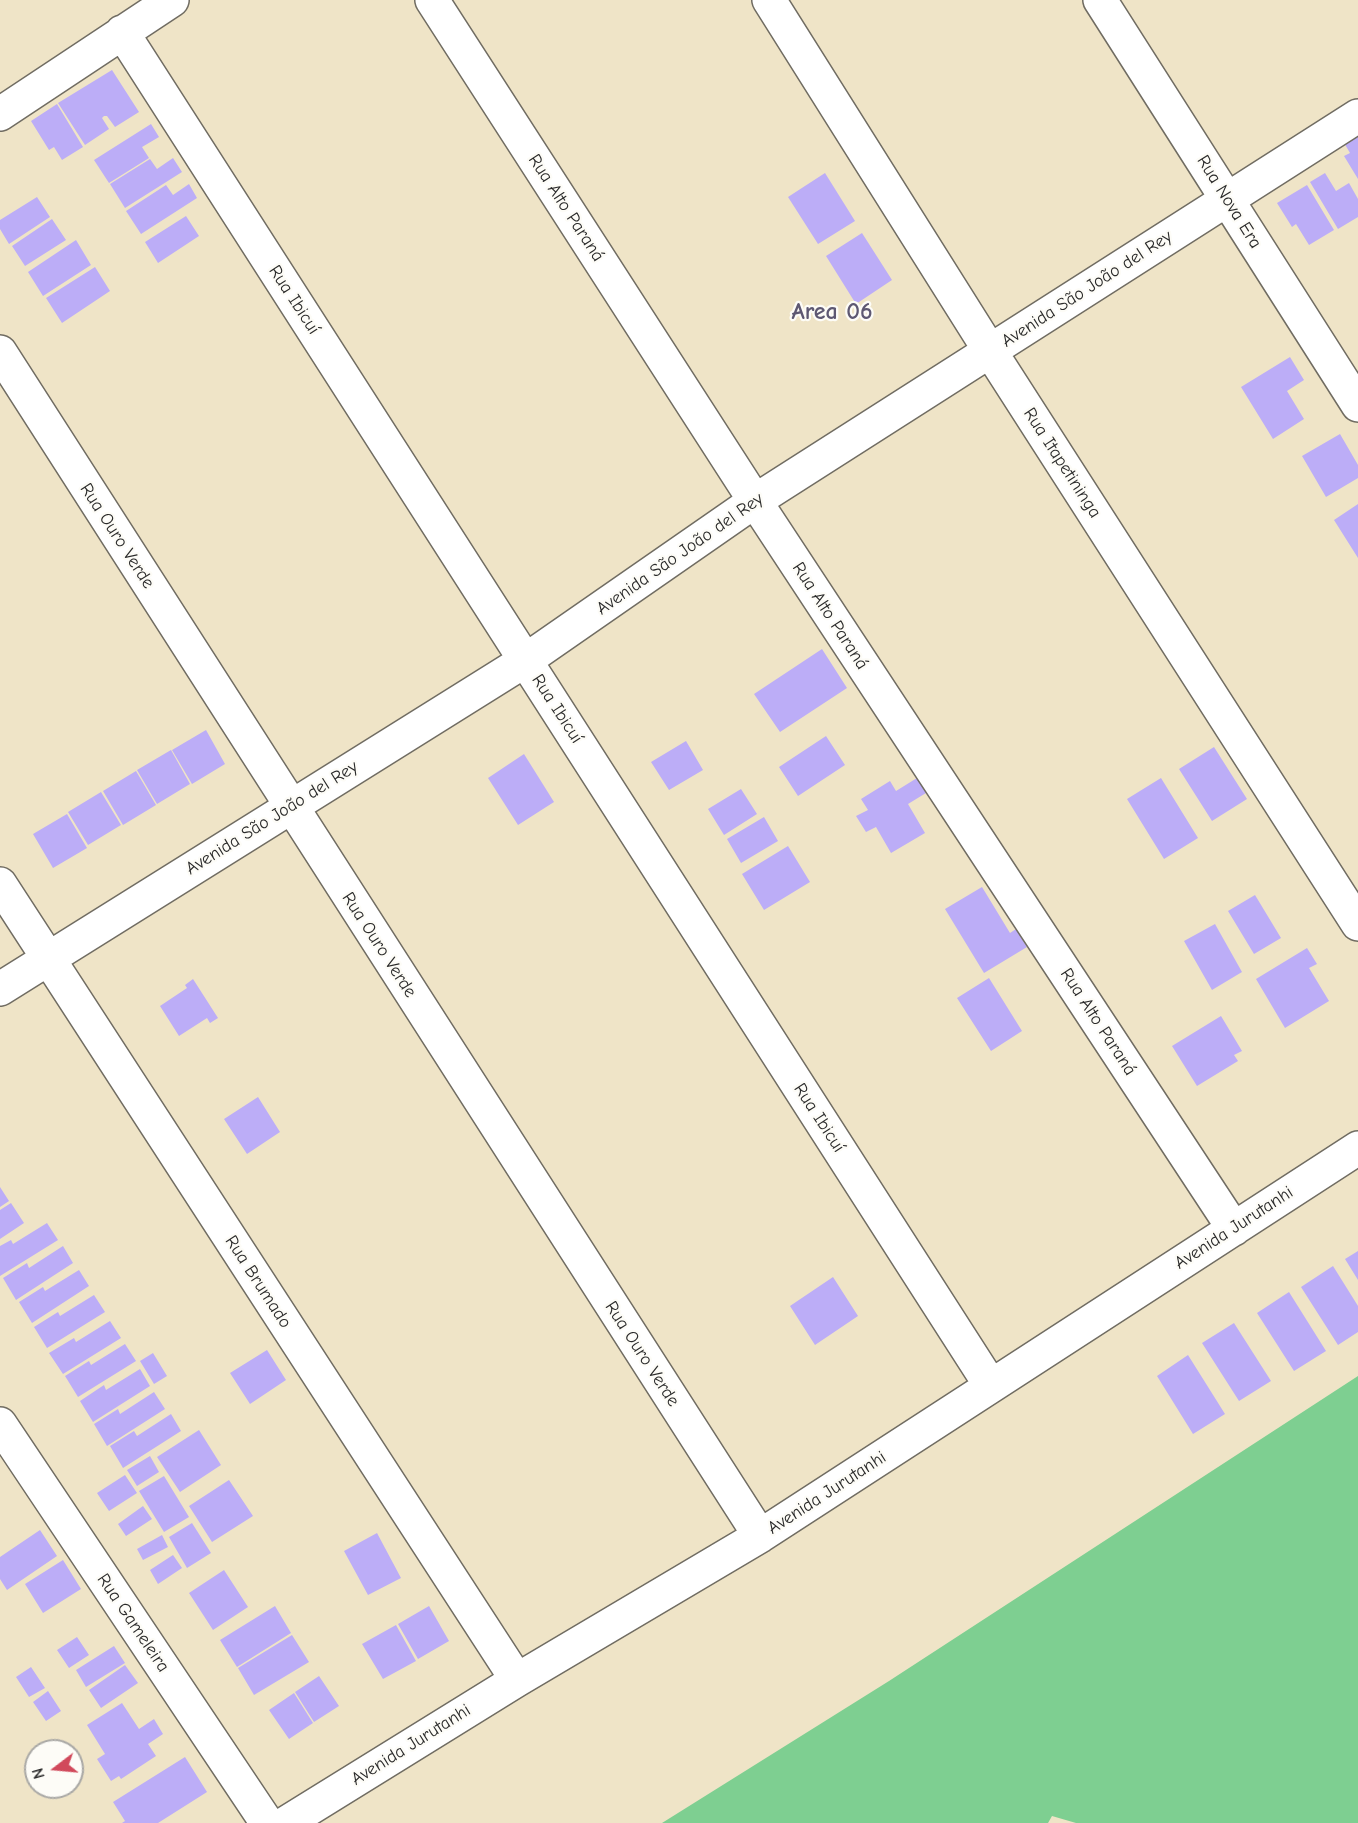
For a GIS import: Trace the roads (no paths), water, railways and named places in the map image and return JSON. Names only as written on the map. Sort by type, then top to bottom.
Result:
[{"type":"street","points":[[0,114],[172,0]]},
{"type":"street","name":"Rua Alto Paraná","points":[[432,0],[755,501],[1234,1229]]},
{"type":"street","name":"Rua Itapetininga","points":[[769,0],[990,351],[1358,924]]},
{"type":"street","name":"Rua Nova Era","points":[[1100,0],[1358,405]]},
{"type":"street","name":"Rua Ibicuí","points":[[122,32],[992,1386]]},
{"type":"street","name":"Avenida São João del Rey","points":[[0,989],[526,660],[755,501],[1358,116]]},
{"type":"street","name":"Rua Ouro Verde","points":[[0,352],[760,1536]]},
{"type":"street","name":"Rua Brumado","points":[[0,884],[518,1680]]},
{"type":"street","name":"Avenida Jurutanhi","points":[[286,1823],[518,1680],[760,1536],[1358,1148]]},
{"type":"street","name":"Rua Gameleira","points":[[0,1424],[267,1823]]},
{"type":"district","name":"Area 06","points":[[832,312]]}]
